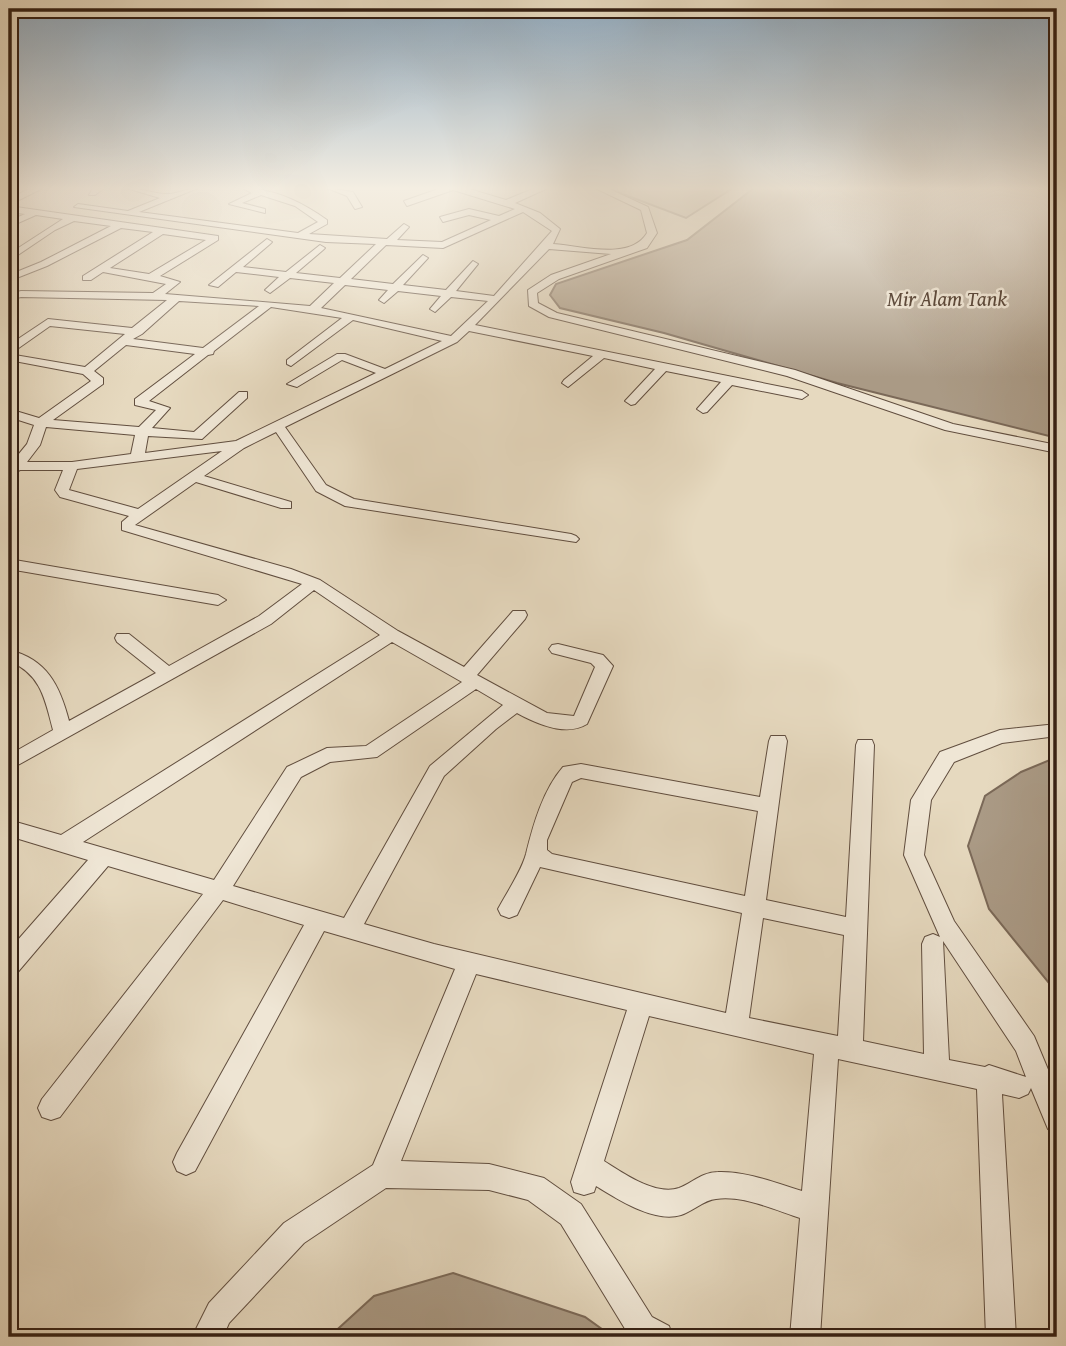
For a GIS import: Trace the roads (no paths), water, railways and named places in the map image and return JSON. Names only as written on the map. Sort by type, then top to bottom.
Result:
[{"type":"street","points":[[9,278],[72,251]]},
{"type":"street","points":[[87,278],[131,251]]},
{"type":"street","points":[[153,276],[194,251]]},
{"type":"street","points":[[214,285],[256,251]]},
{"type":"street","points":[[270,290],[317,251]]},
{"type":"street","points":[[311,311],[377,251]]},
{"type":"street","points":[[542,251],[453,340],[239,445],[139,514],[127,527],[285,572],[314,583],[392,635],[543,719],[566,724],[581,720],[604,666],[597,659],[558,649]]},
{"type":"street","points":[[610,251],[625,252]]},
{"type":"street","points":[[629,251],[555,277],[532,292],[533,304],[553,315],[791,373],[950,427],[1057,449]]},
{"type":"street","points":[[384,300],[423,258]]},
{"type":"street","points":[[435,309],[473,264]]},
{"type":"street","points":[[234,269],[497,299]]},
{"type":"street","points":[[101,270],[153,276],[176,283],[156,296]]},
{"type":"street","points":[[9,290],[22,300],[9,312]]},
{"type":"street","points":[[15,295],[156,296],[267,305],[351,316],[453,340]]},
{"type":"street","points":[[87,371],[177,297]]},
{"type":"street","points":[[137,458],[142,432],[164,408],[139,402],[209,352],[267,305]]},
{"type":"street","points":[[320,368],[291,362],[351,316]]},
{"type":"street","points":[[9,350],[48,321],[138,331]]},
{"type":"street","points":[[466,327],[802,395]]},
{"type":"street","points":[[125,341],[209,352]]},
{"type":"street","points":[[530,354],[543,343]]},
{"type":"street","points":[[568,383],[601,355]]},
{"type":"street","points":[[293,384],[341,356],[386,373]]},
{"type":"street","points":[[9,357],[87,371],[99,381],[41,423],[33,445],[13,469]]},
{"type":"street","points":[[631,401],[662,368]]},
{"type":"street","points":[[703,409],[728,382]]},
{"type":"street","points":[[9,414],[41,423],[197,436],[243,396]]},
{"type":"street","points":[[278,426],[320,488],[349,503],[571,539]]},
{"type":"street","points":[[13,469],[72,466],[239,445]]},
{"type":"street","points":[[72,466],[62,490],[65,494],[139,514]]},
{"type":"street","points":[[191,477],[286,505]]},
{"type":"street","points":[[9,564],[218,600]]},
{"type":"street","points":[[9,763],[265,620],[314,583]]},
{"type":"street","points":[[51,1108],[218,891],[294,772],[327,755],[370,752],[471,679],[519,615]]},
{"type":"street","points":[[65,843],[392,635]]},
{"type":"street","points":[[123,638],[167,673]]},
{"type":"street","points":[[9,656],[25,661],[41,671],[49,684],[63,732]]},
{"type":"street","points":[[349,930],[437,771],[489,724],[517,704]]},
{"type":"street","points":[[1057,730],[1000,737],[947,757],[920,800],[914,855],[944,926],[1025,1044],[1057,1120]]},
{"type":"street","points":[[736,1026],[778,741]]},
{"type":"street","points":[[805,1337],[815,1208],[856,928],[865,745]]},
{"type":"street","points":[[509,909],[536,854],[537,840],[564,779],[570,772],[581,771],[769,806]]},
{"type":"street","points":[[9,828],[318,921],[469,962],[736,1026],[989,1077],[1019,1086]]},
{"type":"street","points":[[536,854],[545,861],[856,928]]},
{"type":"street","points":[[9,966],[105,855]]},
{"type":"street","points":[[186,1161],[318,921]]},
{"type":"street","points":[[933,944],[937,1066]]},
{"type":"street","points":[[207,1337],[219,1313],[294,1233],[382,1174],[469,962]]},
{"type":"street","points":[[640,1003],[586,1175],[627,1191],[671,1203],[683,1201],[706,1186],[723,1185],[815,1208]]},
{"type":"street","points":[[989,1077],[1001,1337]]},
{"type":"street","points":[[382,1174],[489,1177],[534,1188],[571,1214],[641,1328],[658,1337]]},
{"type":"water","name":"Mir Alam Tank","points":[[655,251],[1057,251],[1057,438],[837,383],[664,333],[560,308],[550,295],[556,284]]},
{"type":"water","points":[[1057,757],[1057,993],[989,909],[968,846],[985,796],[1021,772]]},
{"type":"water","points":[[453,1273],[585,1317],[613,1337],[329,1337],[374,1296]]}]
